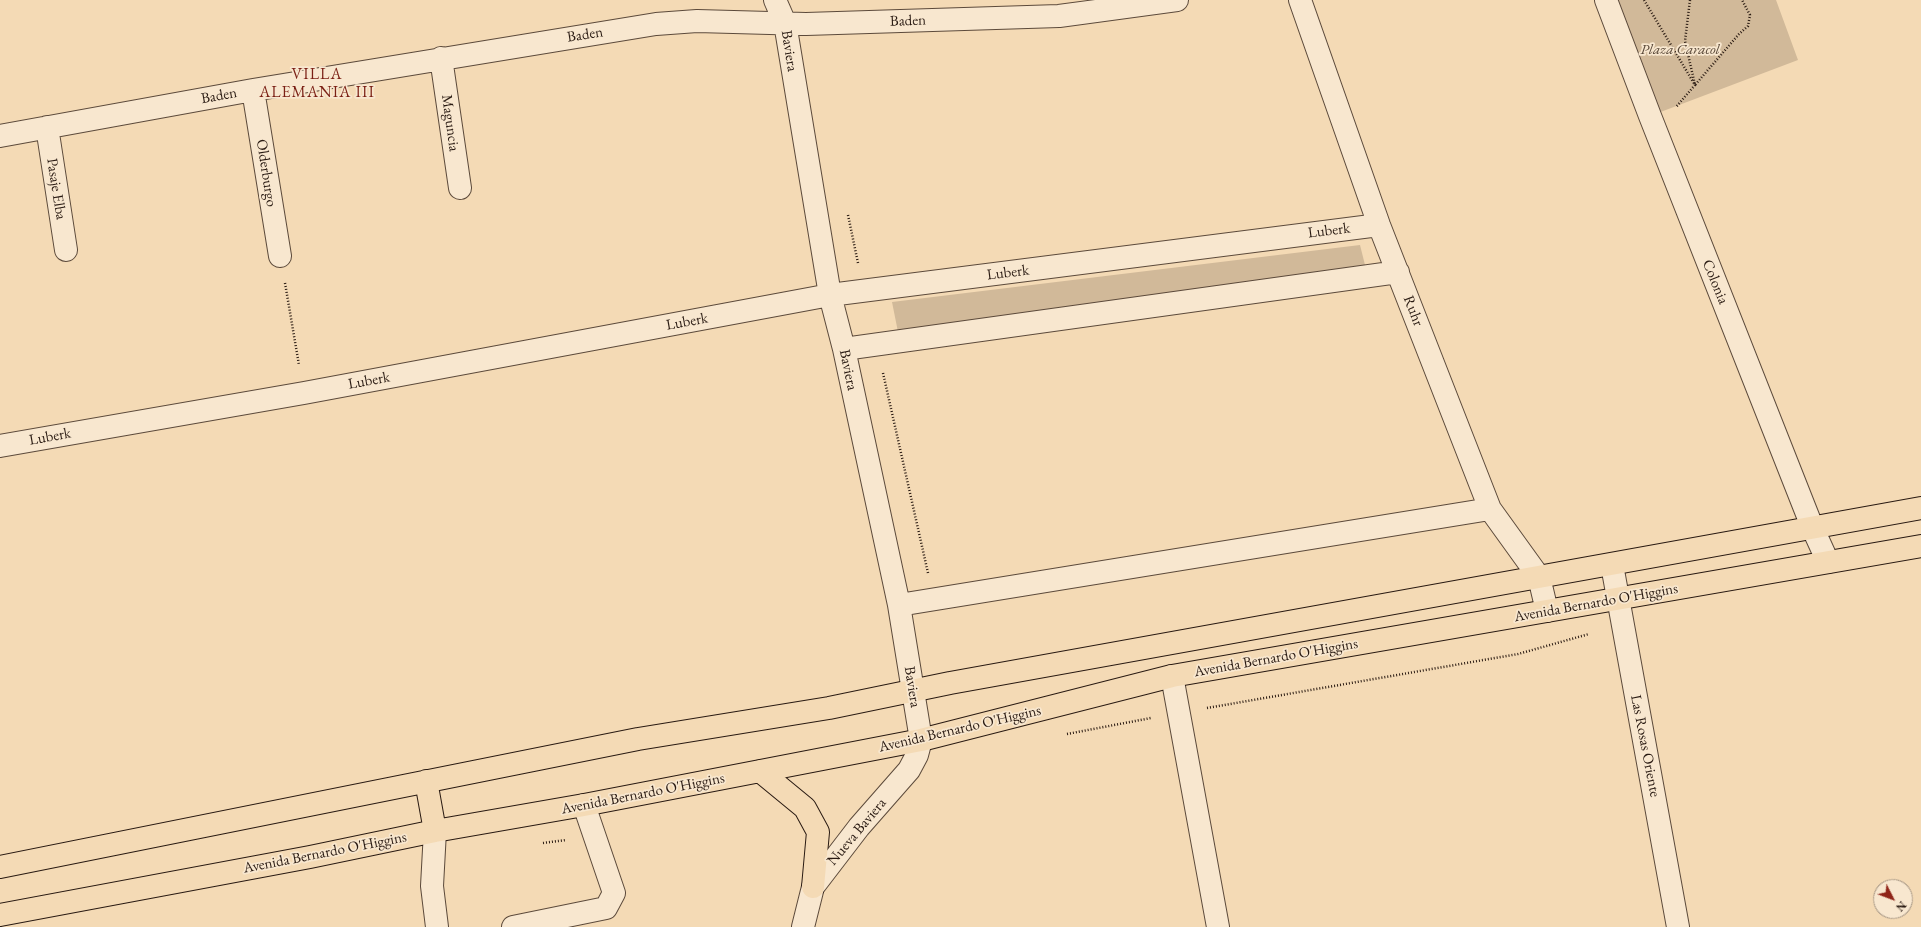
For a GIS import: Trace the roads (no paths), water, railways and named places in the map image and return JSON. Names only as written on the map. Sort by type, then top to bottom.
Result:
[{"type":"main road","points":[[0,867],[638,739],[829,708],[912,691],[1539,577],[1813,529],[1921,508]]},
{"type":"main road","name":"Avenida Bernardo O'Higgins","points":[[0,915],[303,858],[435,831],[584,805],[921,740],[1172,676],[1921,546]]},
{"type":"main road","points":[[760,771],[805,808],[818,832],[813,887]]},
{"type":"main road","points":[[426,781],[435,831]]},
{"type":"street","name":"Baviera","points":[[775,0],[785,23],[830,295],[844,349],[899,605],[921,740]]},
{"type":"street","name":"Baden","points":[[0,136],[253,90],[656,24],[697,20],[814,24],[1178,0]]},
{"type":"street","name":"Ruhr","points":[[1300,0],[1379,225],[1490,509],[1539,577],[1547,611]]},
{"type":"street","name":"Colonia","points":[[1606,0],[1650,116],[1813,529],[1828,562]]},
{"type":"street","name":"Maguncia","points":[[441,58],[460,188]]},
{"type":"street","name":"Olderburgo","points":[[253,90],[280,256]]},
{"type":"street","name":"Pasaje Elba","points":[[46,127],[66,250]]},
{"type":"street","name":"Luberk","points":[[0,446],[304,393],[830,295],[1379,225]]},
{"type":"street","points":[[844,349],[1398,272]]},
{"type":"street","points":[[899,605],[1490,509]]},
{"type":"street","name":"Las Rosas Oriente","points":[[1612,565],[1678,927]]},
{"type":"street","points":[[1172,676],[1218,927]]},
{"type":"street","name":"Nueva Baviera","points":[[802,927],[813,887],[859,827],[909,770],[917,755],[921,740]]},
{"type":"street","points":[[513,927],[606,908],[614,893],[584,805]]},
{"type":"street","points":[[435,831],[432,886],[437,927]]},
{"type":"district","name":"VILLA ALEMANIA III","points":[[317,84]]},
{"type":"park label","name":"Plaza Caracol","points":[[1680,50]]}]
